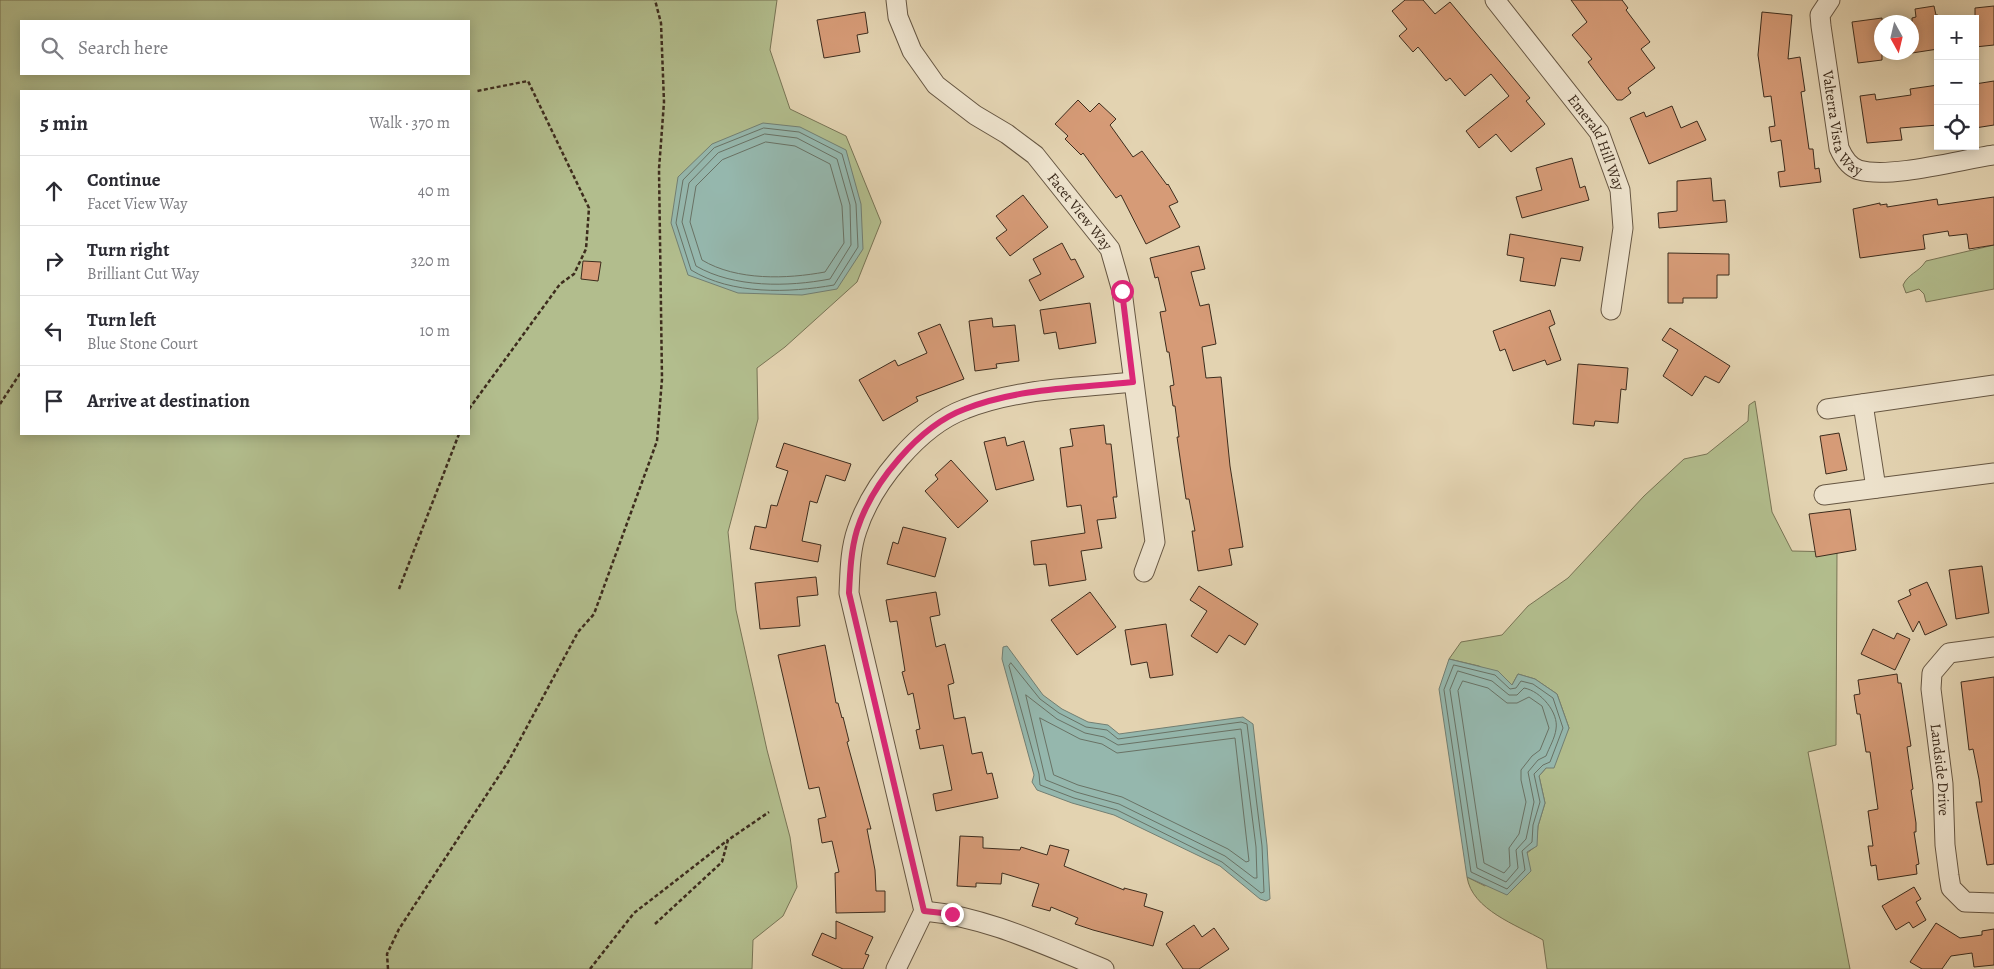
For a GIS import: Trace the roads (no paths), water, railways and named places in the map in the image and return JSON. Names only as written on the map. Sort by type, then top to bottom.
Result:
[{"type":"street","name":"Facet View Way","points":[[896,0],[898,17],[912,51],[936,85],[975,115],[1007,134],[1035,155],[1110,249],[1122,291],[1156,542],[1144,572]]},
{"type":"street","name":"Emerald Hill Way","points":[[1495,0],[1599,132],[1620,190],[1623,228],[1610,310]]},
{"type":"street","name":"Valterra Vista Way","points":[[1830,0],[1820,15],[1821,26],[1839,148],[1845,161],[1858,170],[1886,173],[1994,155]]},
{"type":"street","points":[[896,969],[924,911],[849,593],[851,559],[857,530],[867,503],[903,454],[942,421],[965,409],[1012,395],[1133,382]]},
{"type":"street","points":[[1827,409],[1994,385]]},
{"type":"street","points":[[1863,404],[1876,488]]},
{"type":"street","points":[[1824,495],[1994,473]]},
{"type":"street","name":"Landside Drive","points":[[1994,647],[1949,653],[1932,673],[1931,689],[1943,784],[1945,845],[1951,888],[1965,902],[1994,903]]},
{"type":"street","points":[[924,911],[952,914],[999,928],[1104,969]]},
{"type":"water","points":[[763,123],[800,127],[846,150],[861,204],[863,249],[837,289],[802,295],[738,293],[688,275],[671,223],[678,177],[712,144]]},
{"type":"water","points":[[1007,646],[1043,695],[1062,709],[1088,722],[1108,725],[1119,734],[1243,717],[1253,724],[1267,845],[1270,899],[1266,901],[1260,899],[1220,866],[1114,815],[1072,803],[1037,790],[1032,782],[1034,775],[1002,659],[1003,647]]},
{"type":"water","points":[[1449,659],[1498,671],[1512,685],[1518,674],[1535,679],[1557,694],[1569,728],[1554,768],[1546,768],[1539,776],[1545,803],[1538,826],[1537,846],[1527,852],[1531,871],[1507,895],[1467,877],[1439,689]]}]
